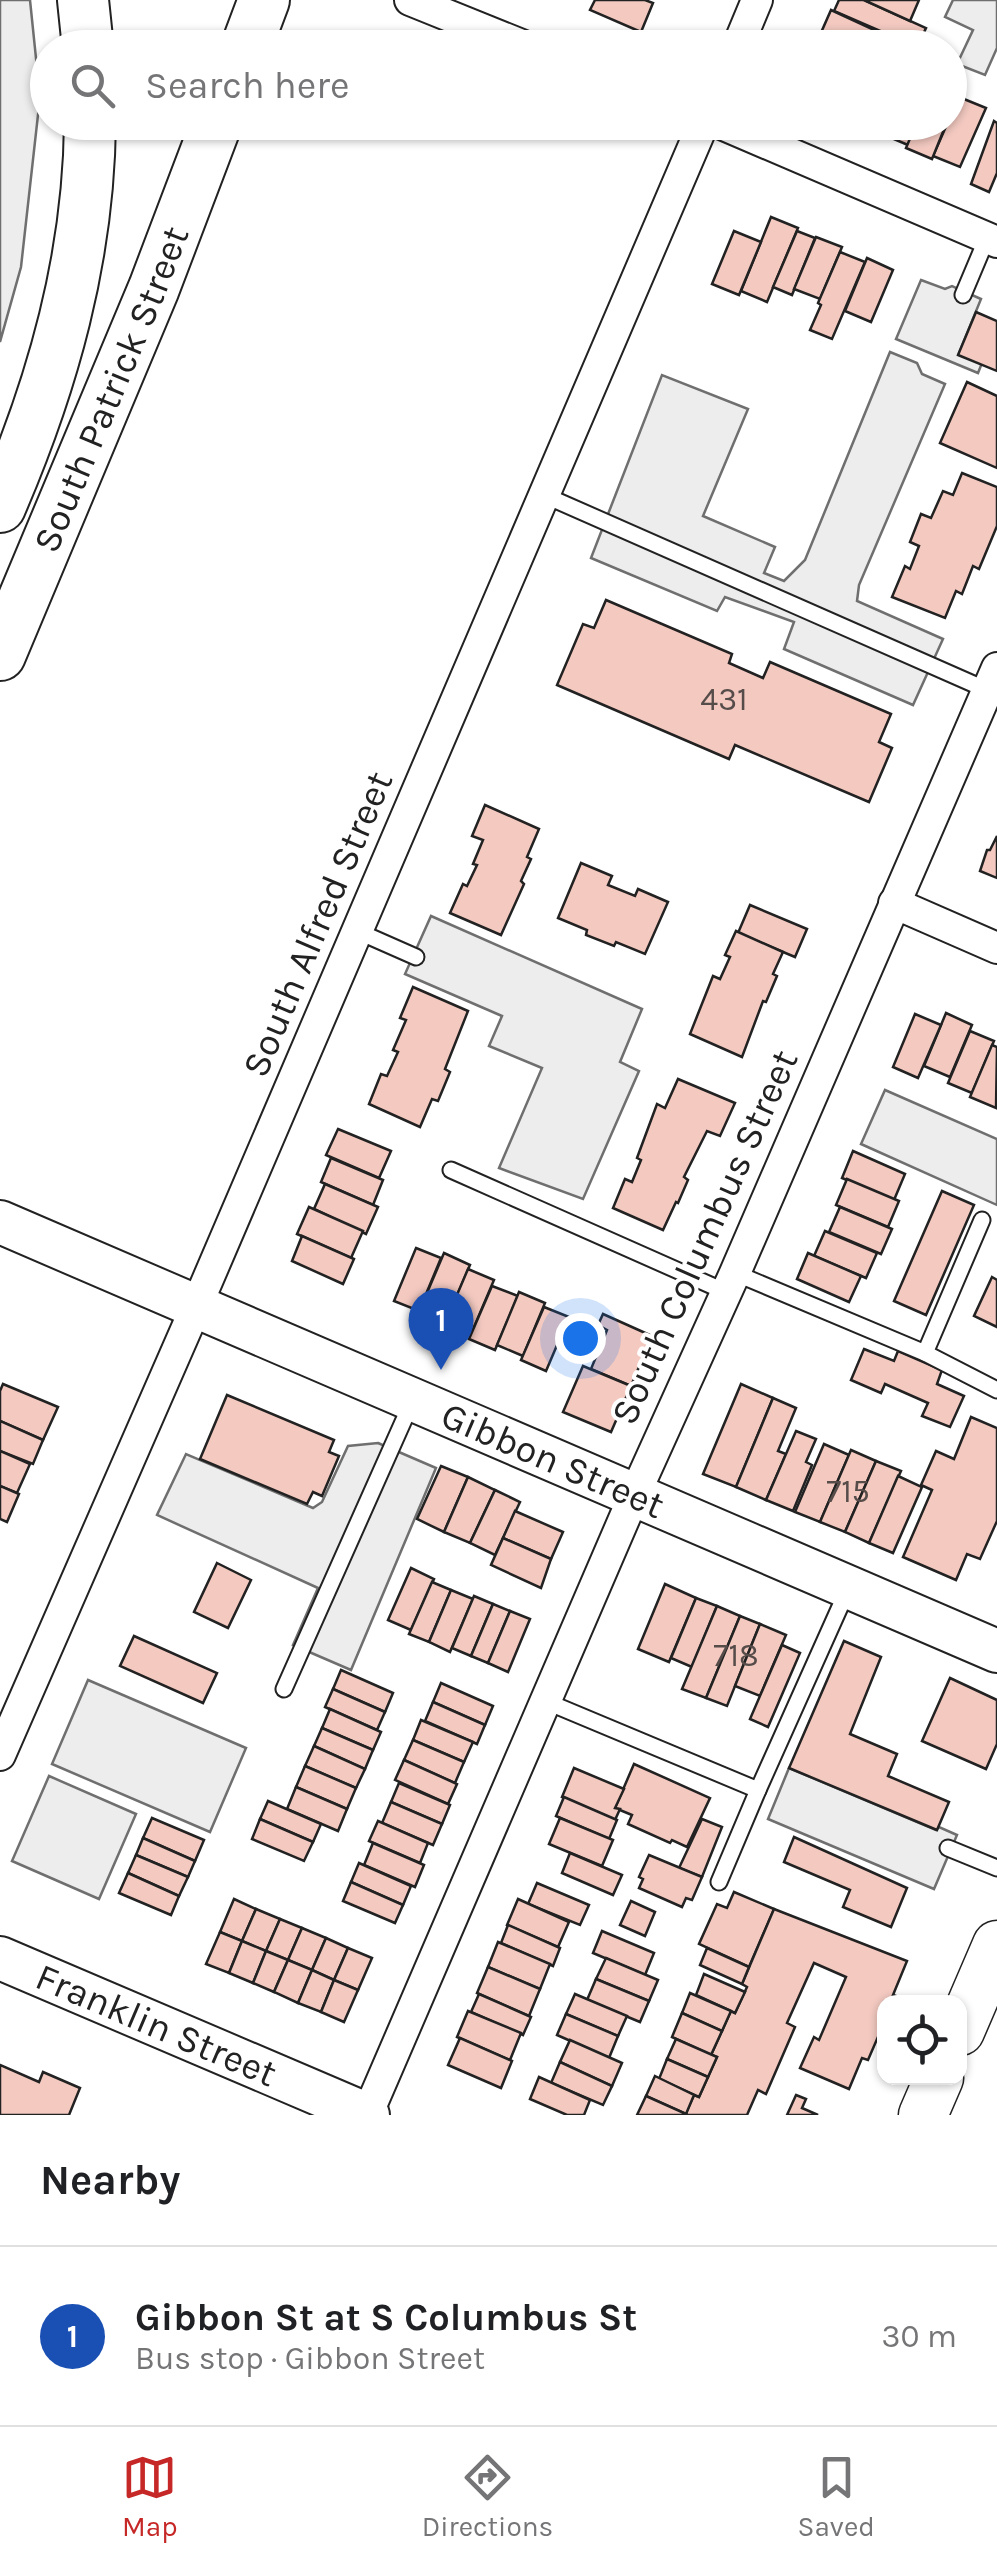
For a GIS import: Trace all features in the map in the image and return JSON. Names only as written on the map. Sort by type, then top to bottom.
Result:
[{"type":"highway","points":[[83,0],[86,30]]},
{"type":"highway","points":[[253,30],[264,0]]},
{"type":"highway","name":"South Patrick Street","points":[[0,507],[23,454],[67,318],[84,226],[89,140]]},
{"type":"highway","name":"South Patrick Street","points":[[0,655],[154,288],[210,140]]},
{"type":"main road","name":"Gibbon Street","points":[[0,1222],[997,1651]]},
{"type":"main road","points":[[967,2015],[997,1944]]},
{"type":"main road","name":"Franklin Street","points":[[0,1958],[367,2115]]},
{"type":"street","points":[[410,0],[484,30]]},
{"type":"street","points":[[744,30],[757,0]]},
{"type":"street","name":"South Alfred Street","points":[[0,1756],[696,140]]},
{"type":"street","points":[[759,140],[992,240]]},
{"type":"street","points":[[0,520],[49,540]]},
{"type":"street","name":"South Columbus Street","points":[[367,2115],[992,679]]},
{"type":"street","points":[[894,903],[996,944]]},
{"type":"lane","points":[[963,294],[992,240]]},
{"type":"lane","points":[[544,495],[992,679]]},
{"type":"lane","points":[[357,931],[416,957]]},
{"type":"lane","points":[[451,1170],[730,1282],[925,1353],[997,1390]]},
{"type":"lane","points":[[925,1353],[982,1220]]},
{"type":"lane","points":[[284,1689],[412,1400]]},
{"type":"lane","points":[[719,1882],[849,1588]]},
{"type":"lane","points":[[545,1701],[758,1790]]},
{"type":"lane","points":[[948,1848],[997,1868]]},
{"type":"shaded area","points":[[0,0],[30,0],[33,30],[30,30],[30,140],[35,140],[21,267],[0,342]]},
{"type":"shaded area","points":[[953,0],[997,0],[997,48],[985,75],[967,68],[967,43],[973,30],[945,17]]},
{"type":"shaded area","points":[[921,280],[945,289],[952,286],[981,299],[959,353],[982,363],[978,373],[896,339]]},
{"type":"shaded area","points":[[890,352],[917,363],[922,374],[945,384],[859,585],[857,601],[943,639],[913,705],[784,649],[794,622],[725,597],[717,611],[591,558],[662,375],[748,409],[703,516],[775,547],[764,573],[784,581],[805,560]]},
{"type":"shaded area","points":[[431,916],[642,1009],[620,1062],[639,1071],[583,1199],[499,1168],[542,1068],[489,1046],[502,1016],[405,974]]},
{"type":"shaded area","points":[[885,1090],[997,1139],[997,1205],[861,1144]]},
{"type":"shaded area","points":[[378,1443],[436,1468],[351,1670],[293,1645],[318,1588],[157,1515],[186,1454],[313,1508],[322,1502],[348,1446]]},
{"type":"shaded area","points":[[88,1680],[246,1748],[210,1832],[52,1764]]},
{"type":"shaded area","points":[[789,1768],[936,1830],[939,1827],[957,1835],[934,1889],[768,1819]]},
{"type":"shaded area","points":[[49,1776],[136,1814],[99,1899],[12,1861]]},
{"type":"building","points":[[595,0],[653,3],[642,30],[590,10]]},
{"type":"building","points":[[839,0],[864,0],[926,28],[878,30],[834,11]]},
{"type":"building","points":[[864,0],[919,0],[910,21]]},
{"type":"building","points":[[831,10],[874,30],[822,30]]},
{"type":"building","points":[[967,100],[986,108],[960,167],[933,156],[940,140],[967,140]]},
{"type":"building","points":[[994,121],[997,173],[989,192],[971,184]]},
{"type":"building","points":[[909,140],[940,140],[932,159],[906,148]]},
{"type":"building","points":[[771,217],[798,228],[767,302],[741,291]]},
{"type":"building","points":[[734,231],[761,242],[739,295],[712,284]]},
{"type":"building","points":[[797,231],[815,238],[792,295],[773,287]]},
{"type":"building","points":[[816,237],[842,247],[820,299],[794,289]]},
{"type":"building","points":[[840,252],[865,262],[832,339],[810,330]]},
{"type":"building","points":[[867,258],[893,270],[871,322],[845,311]]},
{"type":"building","points":[[976,312],[997,321],[997,371],[958,355]]},
{"type":"building","points":[[967,382],[997,396],[997,468],[940,443]]},
{"type":"building","points":[[962,473],[997,487],[997,526],[979,569],[973,566],[962,594],[956,591],[945,618],[892,597],[905,566],[910,569],[919,546],[910,542],[921,514],[931,518],[943,491],[953,495]]},
{"type":"building","points":[[606,600],[732,654],[729,663],[763,678],[770,662],[891,714],[879,742],[892,748],[869,802],[735,745],[729,759],[557,685],[583,624],[594,628]]},
{"type":"building","points":[[485,805],[539,829],[527,857],[531,859],[521,881],[524,884],[501,935],[450,913],[477,865],[473,864],[483,840],[472,836]]},
{"type":"building","points":[[997,836],[997,878],[980,871]]},
{"type":"building","points":[[581,863],[612,876],[608,885],[635,896],[638,889],[668,902],[645,954],[586,935],[587,930],[558,918]]},
{"type":"building","points":[[750,905],[807,929],[795,957],[738,933]]},
{"type":"building","points":[[736,931],[783,952],[773,974],[777,976],[742,1057],[690,1034],[713,976],[720,979],[730,957],[725,955]]},
{"type":"building","points":[[413,987],[468,1011],[445,1069],[450,1072],[438,1101],[432,1099],[420,1127],[369,1104],[381,1074],[387,1076],[398,1052],[393,1050],[406,1020],[400,1018]]},
{"type":"building","points":[[946,1013],[972,1025],[950,1077],[924,1066]]},
{"type":"building","points":[[915,1014],[941,1025],[918,1078],[893,1067]]},
{"type":"building","points":[[970,1031],[994,1041],[972,1093],[948,1083]]},
{"type":"building","points":[[992,1045],[997,1047],[996,1108],[970,1097]]},
{"type":"building","points":[[678,1079],[735,1103],[720,1136],[707,1131],[663,1230],[613,1208],[625,1179],[632,1182],[657,1104],[665,1108]]},
{"type":"building","points":[[338,1129],[391,1151],[379,1178],[326,1155]]},
{"type":"building","points":[[853,1151],[905,1174],[894,1200],[842,1178]]},
{"type":"building","points":[[331,1158],[383,1180],[373,1205],[321,1182]]},
{"type":"building","points":[[847,1179],[899,1201],[888,1227],[836,1205]]},
{"type":"building","points":[[325,1184],[378,1207],[366,1234],[314,1209]]},
{"type":"building","points":[[942,1191],[974,1205],[926,1315],[894,1301]]},
{"type":"building","points":[[309,1207],[363,1231],[351,1258],[297,1234]]},
{"type":"building","points":[[840,1207],[892,1229],[881,1254],[829,1232]]},
{"type":"building","points":[[825,1231],[877,1253],[866,1278],[814,1256]]},
{"type":"building","points":[[302,1236],[354,1259],[343,1284],[292,1261]]},
{"type":"building","points":[[416,1248],[441,1258],[419,1311],[394,1301]]},
{"type":"building","points":[[444,1253],[470,1265],[447,1319],[421,1307]]},
{"type":"building","points":[[808,1253],[861,1276],[849,1302],[797,1279]]},
{"type":"building","points":[[468,1269],[494,1280],[471,1334],[445,1323]]},
{"type":"building","points":[[992,1277],[997,1280],[997,1327],[974,1316]]},
{"type":"building","points":[[492,1286],[518,1296],[495,1350],[469,1339]]},
{"type":"building","points":[[519,1292],[545,1303],[523,1356],[497,1345]]},
{"type":"building","points":[[544,1307],[569,1317],[546,1371],[521,1360]]},
{"type":"building","points":[[603,1314],[652,1336],[631,1386],[591,1369],[607,1330],[598,1325]]},
{"type":"building","points":[[864,1349],[894,1361],[898,1351],[942,1370],[937,1384],[964,1396],[950,1427],[922,1416],[928,1403],[885,1384],[881,1393],[851,1380]]},
{"type":"building","points":[[583,1366],[631,1386],[611,1432],[563,1412]]},
{"type":"building","points":[[3,1384],[58,1407],[43,1440],[0,1421]]},
{"type":"building","points":[[741,1384],[773,1398],[736,1487],[703,1474]]},
{"type":"building","points":[[227,1395],[334,1440],[329,1452],[339,1456],[322,1496],[313,1492],[307,1504],[200,1459]]},
{"type":"building","points":[[773,1398],[796,1408],[778,1451],[786,1454],[766,1500],[736,1487]]},
{"type":"building","points":[[971,1417],[997,1428],[997,1521],[980,1559],[967,1554],[956,1580],[903,1557],[932,1490],[921,1485],[936,1451],[954,1459]]},
{"type":"building","points":[[0,1421],[43,1440],[33,1464],[0,1451]]},
{"type":"building","points":[[796,1431],[816,1439],[806,1462],[812,1465],[793,1511],[766,1500]]},
{"type":"building","points":[[824,1444],[849,1455],[820,1522],[795,1512]]},
{"type":"building","points":[[851,1450],[876,1461],[845,1532],[820,1522]]},
{"type":"building","points":[[0,1451],[30,1464],[17,1493],[0,1486]]},
{"type":"building","points":[[876,1461],[901,1471],[869,1543],[845,1532]]},
{"type":"building","points":[[441,1466],[468,1477],[444,1532],[417,1519]]},
{"type":"building","points":[[898,1476],[922,1487],[893,1553],[869,1543]]},
{"type":"building","points":[[468,1477],[495,1490],[470,1543],[444,1532]]},
{"type":"building","points":[[0,1486],[19,1494],[7,1522],[0,1519]]},
{"type":"building","points":[[495,1490],[520,1502],[495,1555],[470,1543]]},
{"type":"building","points":[[515,1511],[563,1532],[551,1559],[503,1538]]},
{"type":"building","points":[[503,1538],[551,1559],[541,1588],[491,1565]]},
{"type":"building","points":[[217,1563],[251,1580],[228,1628],[194,1612]]},
{"type":"building","points":[[411,1568],[434,1579],[411,1630],[388,1620]]},
{"type":"building","points":[[432,1582],[451,1590],[429,1642],[409,1634]]},
{"type":"building","points":[[665,1584],[696,1598],[669,1662],[638,1649]]},
{"type":"building","points":[[451,1590],[473,1599],[450,1652],[429,1642]]},
{"type":"building","points":[[474,1596],[493,1604],[471,1656],[452,1648]]},
{"type":"building","points":[[696,1598],[717,1606],[692,1667],[671,1658]]},
{"type":"building","points":[[493,1604],[510,1611],[488,1663],[471,1656]]},
{"type":"building","points":[[717,1606],[740,1616],[706,1698],[682,1689]]},
{"type":"building","points":[[510,1611],[530,1619],[508,1672],[488,1663]]},
{"type":"building","points":[[740,1616],[760,1624],[727,1706],[706,1698]]},
{"type":"building","points":[[760,1624],[786,1635],[760,1696],[735,1686]]},
{"type":"building","points":[[134,1636],[217,1673],[203,1703],[120,1666]]},
{"type":"building","points":[[844,1641],[881,1657],[850,1734],[897,1754],[888,1776],[949,1802],[937,1830],[789,1768]]},
{"type":"building","points":[[782,1645],[800,1653],[768,1727],[750,1719]]},
{"type":"building","points":[[341,1670],[393,1693],[385,1712],[333,1689]]},
{"type":"building","points":[[950,1678],[997,1700],[997,1744],[986,1769],[922,1741]]},
{"type":"building","points":[[441,1683],[493,1706],[485,1725],[433,1702]]},
{"type":"building","points":[[333,1689],[385,1712],[377,1730],[325,1707]]},
{"type":"building","points":[[433,1702],[485,1725],[477,1744],[425,1721]]},
{"type":"building","points":[[330,1709],[381,1732],[373,1750],[322,1728]]},
{"type":"building","points":[[421,1720],[473,1742],[464,1762],[413,1740]]},
{"type":"building","points":[[322,1728],[373,1750],[365,1769],[314,1746]]},
{"type":"building","points":[[413,1740],[464,1762],[455,1783],[404,1760]]},
{"type":"building","points":[[314,1746],[365,1769],[356,1788],[305,1766]]},
{"type":"building","points":[[404,1760],[457,1784],[448,1804],[395,1780]]},
{"type":"building","points":[[634,1764],[710,1798],[687,1847],[628,1824],[632,1815],[615,1808]]},
{"type":"building","points":[[305,1766],[356,1788],[347,1809],[296,1787]]},
{"type":"building","points":[[574,1768],[624,1789],[615,1808],[620,1809],[615,1820],[562,1797]]},
{"type":"building","points":[[399,1783],[450,1805],[442,1824],[391,1802]]},
{"type":"building","points":[[296,1787],[347,1809],[338,1831],[287,1809]]},
{"type":"building","points":[[564,1797],[617,1820],[609,1839],[556,1816]]},
{"type":"building","points":[[268,1801],[321,1824],[313,1842],[260,1819]]},
{"type":"building","points":[[391,1802],[442,1824],[433,1845],[382,1823]]},
{"type":"building","points":[[152,1818],[204,1840],[195,1861],[143,1838]]},
{"type":"building","points":[[560,1818],[613,1840],[602,1866],[549,1844]]},
{"type":"building","points":[[260,1819],[313,1842],[304,1861],[252,1839]]},
{"type":"building","points":[[702,1819],[722,1827],[702,1877],[679,1868]]},
{"type":"building","points":[[378,1821],[428,1843],[420,1863],[369,1841]]},
{"type":"building","points":[[794,1837],[907,1888],[891,1927],[843,1907],[850,1890],[784,1862]]},
{"type":"building","points":[[143,1838],[195,1861],[188,1877],[136,1855]]},
{"type":"building","points":[[373,1843],[424,1865],[415,1887],[364,1865]]},
{"type":"building","points":[[570,1853],[622,1875],[613,1895],[562,1873]]},
{"type":"building","points":[[136,1855],[188,1877],[179,1896],[128,1873]]},
{"type":"building","points":[[649,1855],[702,1877],[692,1900],[686,1898],[682,1907],[639,1888],[643,1879],[639,1877]]},
{"type":"building","points":[[359,1863],[411,1886],[403,1905],[351,1882]]},
{"type":"building","points":[[128,1873],[179,1896],[171,1915],[119,1893]]},
{"type":"building","points":[[351,1882],[403,1905],[395,1923],[343,1901]]},
{"type":"building","points":[[537,1883],[589,1905],[580,1925],[528,1904]]},
{"type":"building","points":[[734,1892],[774,1909],[749,1967],[699,1944],[717,1904],[727,1908]]},
{"type":"building","points":[[234,1899],[256,1909],[242,1941],[220,1932]]},
{"type":"building","points":[[518,1899],[569,1922],[558,1947],[507,1925]]},
{"type":"building","points":[[631,1901],[655,1912],[645,1936],[620,1925]]},
{"type":"building","points":[[256,1909],[280,1919],[266,1951],[242,1941]]},
{"type":"building","points":[[774,1909],[907,1961],[893,1995],[877,1995],[877,2039],[868,2060],[862,2058],[849,2089],[800,2068],[814,2037],[819,2040],[846,1977],[814,1963],[787,2023],[795,2027],[766,2094],[758,2090],[747,2115],[685,2115],[694,2095],[699,2097],[717,2057],[711,2055],[747,1987],[742,1984]]},
{"type":"building","points":[[280,1919],[302,1928],[288,1960],[266,1951]]},
{"type":"building","points":[[508,1925],[560,1948],[553,1966],[501,1943]]},
{"type":"building","points":[[302,1928],[326,1938],[312,1970],[288,1960]]},
{"type":"building","points":[[602,1931],[654,1953],[645,1975],[593,1953]]},
{"type":"building","points":[[220,1932],[242,1941],[229,1973],[206,1964]]},
{"type":"building","points":[[326,1938],[348,1948],[334,1980],[312,1970]]},
{"type":"building","points":[[242,1941],[266,1951],[253,1983],[229,1973]]},
{"type":"building","points":[[498,1942],[550,1964],[540,1989],[488,1967]]},
{"type":"building","points":[[348,1948],[372,1958],[358,1990],[334,1980]]},
{"type":"building","points":[[707,1948],[749,1967],[742,1984],[700,1965]]},
{"type":"building","points":[[266,1951],[288,1960],[274,1992],[253,1983]]},
{"type":"building","points":[[606,1958],[658,1980],[649,2001],[596,1979]]},
{"type":"building","points":[[288,1960],[312,1970],[298,2003],[274,1992]]},
{"type":"building","points":[[488,1967],[540,1989],[529,2016],[477,1993]]},
{"type":"building","points":[[312,1970],[334,1980],[321,2012],[298,2003]]},
{"type":"building","points":[[704,1974],[745,1992],[735,2013],[696,1995]]},
{"type":"building","points":[[596,1979],[649,2001],[640,2022],[587,2000]]},
{"type":"building","points":[[334,1980],[358,1990],[344,2022],[321,2012]]},
{"type":"building","points":[[690,1993],[731,2011],[722,2031],[682,2013]]},
{"type":"building","points":[[479,1994],[531,2017],[523,2035],[471,2012]]},
{"type":"building","points":[[575,1994],[627,2016],[618,2036],[566,2014]]},
{"type":"building","points":[[468,2011],[521,2033],[510,2060],[457,2037]]},
{"type":"building","points":[[682,2013],[722,2031],[711,2055],[672,2037]]},
{"type":"building","points":[[566,2014],[618,2036],[609,2058],[557,2035]]},
{"type":"building","points":[[460,2038],[512,2061],[501,2088],[448,2065]]},
{"type":"building","points":[[676,2039],[717,2057],[708,2077],[667,2059]]},
{"type":"building","points":[[570,2040],[622,2063],[612,2086],[560,2062]]},
{"type":"building","points":[[667,2059],[708,2077],[699,2097],[659,2079]]},
{"type":"building","points":[[560,2062],[612,2086],[603,2105],[551,2083]]},
{"type":"building","points":[[0,2065],[39,2082],[43,2072],[80,2088],[69,2115],[0,2115]]},
{"type":"building","points":[[655,2076],[694,2095],[686,2114],[646,2096]]},
{"type":"building","points":[[539,2077],[590,2100],[584,2115],[567,2115],[530,2099]]},
{"type":"building","points":[[796,2095],[806,2099],[802,2108],[818,2115],[787,2115]]},
{"type":"building","points":[[646,2096],[686,2114],[637,2115]]},
{"type":"place","name":"Gibbon St at S Columbus St","points":[[441,1370]]}]
